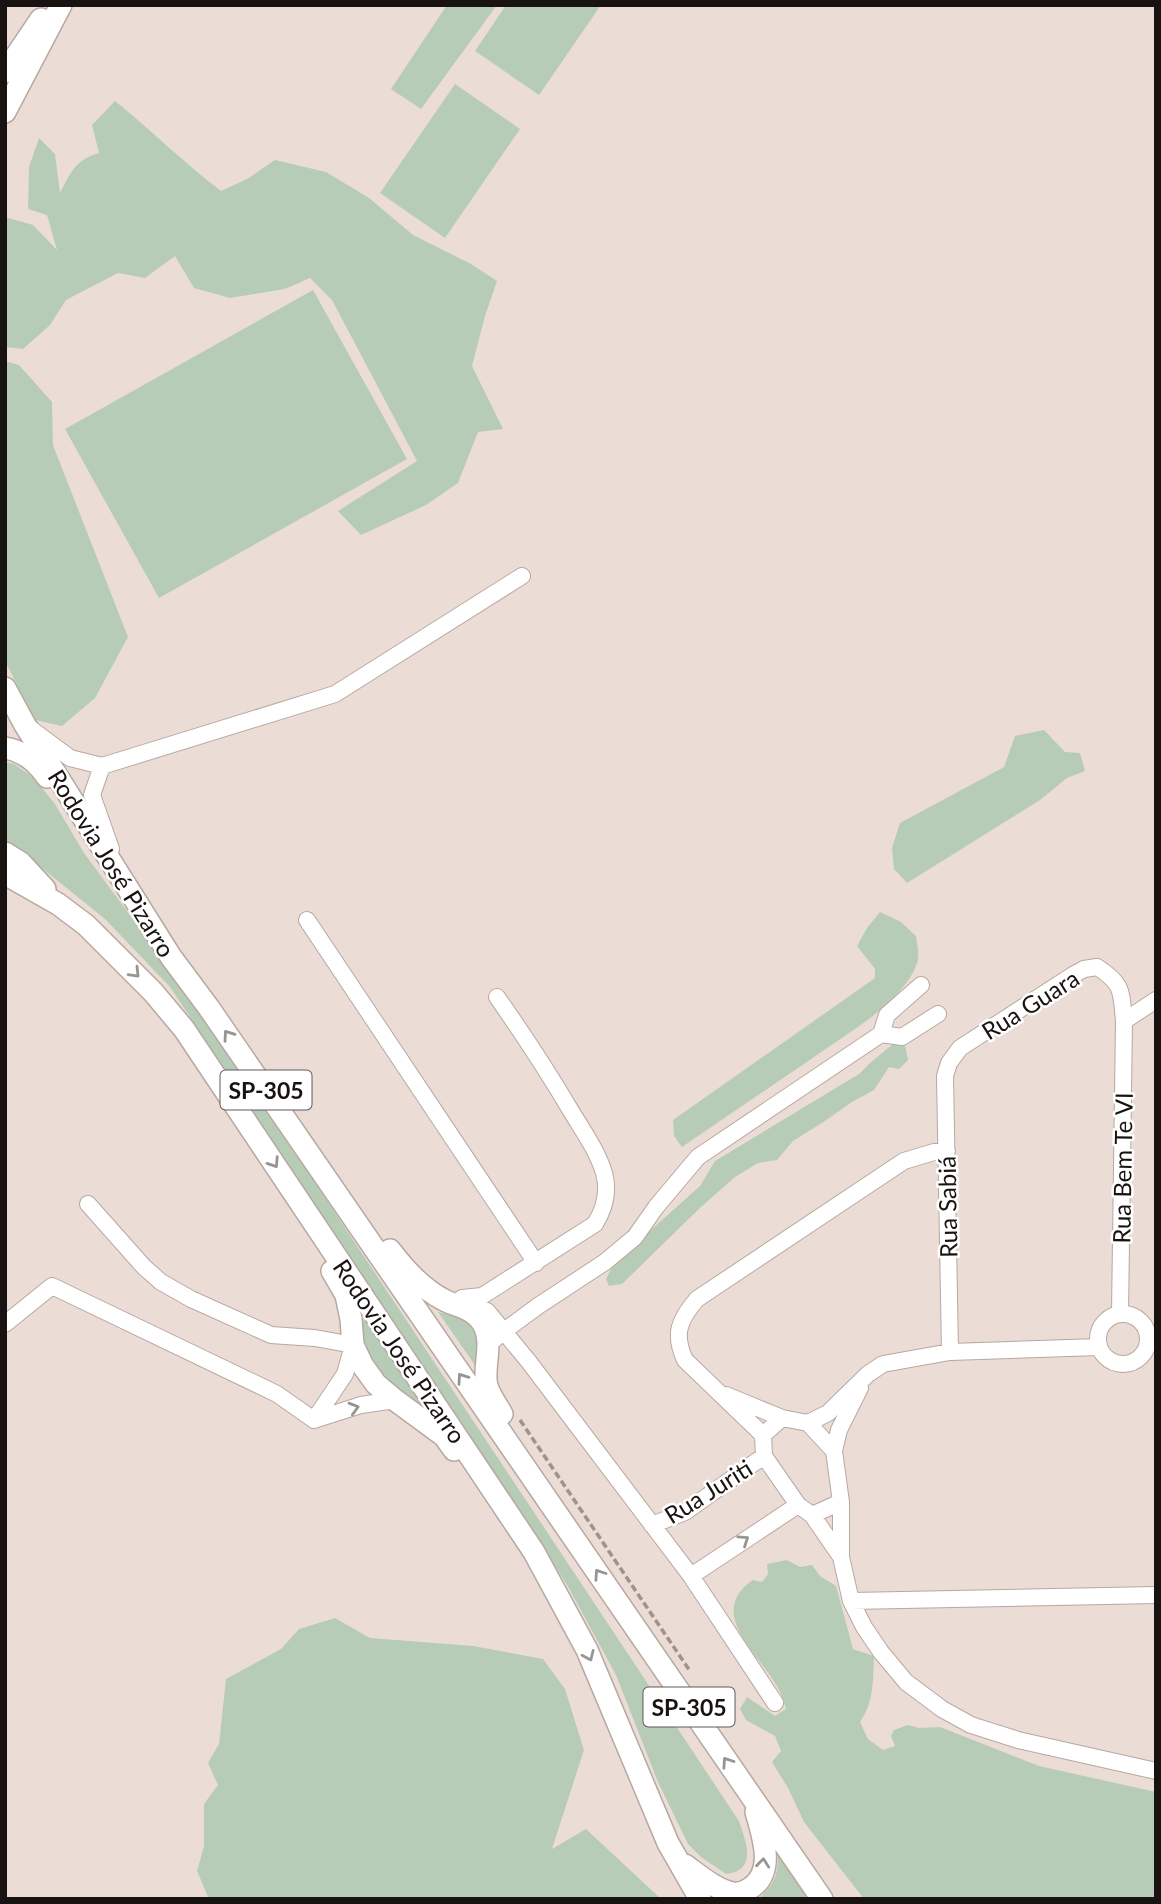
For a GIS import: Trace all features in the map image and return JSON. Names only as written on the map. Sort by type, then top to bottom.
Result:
[{"type":"main road","points":[[5,72],[50,5]]},
{"type":"main road","points":[[5,112],[61,5]]},
{"type":"main road","name":"Rodovia José Pizarro","points":[[5,688],[25,725],[171,957],[342,1201]]},
{"type":"main road","points":[[5,748],[17,750],[29,757],[43,771],[77,825],[104,850]]},
{"type":"main road","points":[[5,853],[21,863],[58,904]]},
{"type":"main road","name":"Rodovia José Pizarro","points":[[5,874],[58,904],[86,925],[153,992],[184,1029],[524,1536],[587,1650],[675,1858],[700,1899]]},
{"type":"main road","points":[[297,1197],[306,1231],[346,1294],[353,1345],[363,1366],[376,1384],[444,1436],[467,1469],[524,1536]]},
{"type":"main road","points":[[342,1201],[375,1231],[402,1267],[446,1301],[474,1313],[496,1338],[486,1383],[490,1395],[522,1445],[558,1514]]},
{"type":"main road","points":[[342,1201],[558,1514]]},
{"type":"main road","name":"SP-305","points":[[558,1514],[822,1899]]},
{"type":"main road","points":[[675,1858],[708,1882],[731,1893],[738,1893],[753,1886],[761,1878],[765,1866],[764,1848],[753,1801]]},
{"type":"street","points":[[25,725],[71,758],[102,766],[335,694],[522,576]]},
{"type":"street","points":[[102,766],[92,795],[120,876]]},
{"type":"street","points":[[307,920],[536,1263]]},
{"type":"street","name":"Rua Guara","points":[[949,1063],[960,1048],[1083,969],[1097,967],[1110,975],[1120,987],[1124,1021]]},
{"type":"street","points":[[496,1338],[538,1306],[605,1262],[635,1237],[698,1157],[881,1034],[887,1015],[921,985]]},
{"type":"street","points":[[446,1301],[485,1303],[536,1263],[595,1224],[603,1211],[606,1197],[605,1175],[595,1150],[497,997]]},
{"type":"street","points":[[1124,1021],[1156,1000]]},
{"type":"street","points":[[881,1034],[902,1037],[939,1014]]},
{"type":"street","name":"Rua Bem Te VI","points":[[1120,1314],[1124,1021]]},
{"type":"street","name":"Rua Sabiá","points":[[949,1063],[945,1076],[950,1352]]},
{"type":"street","points":[[842,1557],[812,1515],[798,1505],[764,1456],[763,1435],[685,1360],[680,1349],[678,1331],[684,1315],[697,1299],[904,1161],[947,1151]]},
{"type":"street","points":[[88,1204],[144,1267],[161,1282],[191,1299],[271,1335],[315,1338],[353,1345],[345,1374],[314,1420]]},
{"type":"street","points":[[5,1324],[52,1286],[277,1394],[314,1420]]},
{"type":"street","points":[[485,1303],[496,1338],[652,1525],[691,1576],[775,1703]]},
{"type":"street","points":[[1120,1314],[1128,1314],[1142,1322],[1152,1345],[1140,1359],[1125,1365],[1109,1361],[1099,1348],[1098,1340],[1107,1320],[1120,1314]]},
{"type":"street","points":[[315,1338],[337,1357],[345,1374]]},
{"type":"street","points":[[808,1423],[828,1413],[867,1374],[883,1364],[950,1352],[1099,1348]]},
{"type":"street","points":[[867,1374],[839,1430],[834,1451],[841,1502],[842,1557],[851,1601],[864,1627],[889,1662],[906,1682],[942,1709],[971,1725],[1018,1740],[1156,1771]]},
{"type":"street","points":[[717,1391],[782,1418],[808,1423],[834,1451]]},
{"type":"street","points":[[314,1420],[361,1405],[395,1400]]},
{"type":"street","points":[[763,1435],[782,1418]]},
{"type":"street","name":"Rua Juriti","points":[[652,1525],[685,1512],[764,1456]]},
{"type":"street","points":[[812,1515],[841,1502]]},
{"type":"street","points":[[691,1576],[798,1505]]},
{"type":"street","points":[[851,1601],[1156,1595]]},
{"type":"path","points":[[517,1417],[693,1675]]},
{"type":"green space","points":[[447,5],[497,5],[421,109],[391,89]]},
{"type":"green space","points":[[506,5],[601,5],[539,95],[475,51]]},
{"type":"green space","points":[[455,84],[520,129],[445,238],[380,193]]},
{"type":"green space","points":[[115,101],[221,191],[247,179],[275,160],[326,172],[369,198],[413,235],[471,264],[497,281],[472,366],[503,429],[478,432],[458,483],[426,505],[361,535],[338,511],[417,461],[332,300],[310,278],[285,289],[230,298],[194,288],[175,256],[145,278],[118,273],[66,300],[50,325],[23,349],[5,347],[5,217],[33,225],[57,250],[47,215],[28,209],[29,167],[39,138],[55,154],[60,193],[79,163],[99,153],[92,125]]},
{"type":"green space","points":[[313,290],[407,459],[159,598],[65,429]]},
{"type":"green space","points":[[5,361],[19,365],[52,402],[53,445],[128,637],[95,698],[62,726],[35,720],[5,661]]},
{"type":"green space","points":[[1044,730],[1065,752],[1080,753],[1085,771],[1067,778],[1040,800],[907,883],[894,869],[892,848],[900,823],[1004,767],[1015,736]]},
{"type":"green space","points":[[5,762],[14,764],[34,778],[55,804],[84,853],[201,1011],[739,1821],[747,1854],[743,1867],[726,1874],[701,1857],[688,1844],[658,1782],[616,1675],[566,1583],[170,987],[105,919],[43,869],[5,843]]},
{"type":"green space","points":[[880,912],[901,922],[916,936],[917,963],[900,990],[884,1007],[858,1027],[682,1147],[674,1136],[673,1120],[875,978],[875,969],[857,946]]},
{"type":"green space","points":[[893,1044],[905,1045],[908,1060],[899,1069],[889,1067],[874,1090],[793,1141],[777,1160],[758,1163],[735,1177],[622,1284],[609,1286],[606,1279],[614,1263],[700,1186],[715,1161],[859,1074]]},
{"type":"green space","points":[[438,1312],[463,1318],[478,1329],[481,1342],[477,1368]]},
{"type":"green space","points":[[364,1317],[426,1408],[392,1389],[378,1376],[366,1352]]},
{"type":"green space","points":[[787,1560],[800,1567],[812,1565],[820,1576],[836,1586],[853,1649],[874,1656],[870,1699],[860,1722],[868,1739],[883,1750],[895,1746],[891,1736],[894,1730],[908,1725],[919,1728],[940,1727],[1039,1766],[1156,1792],[1156,1899],[864,1899],[804,1822],[772,1762],[781,1751],[775,1736],[746,1720],[740,1709],[747,1697],[775,1716],[786,1709],[775,1682],[744,1640],[734,1615],[735,1603],[741,1591],[753,1580],[762,1582],[768,1574],[767,1564]]},
{"type":"green space","points":[[335,1618],[370,1638],[473,1646],[543,1659],[565,1689],[584,1750],[552,1849],[586,1829],[661,1899],[209,1899],[197,1871],[204,1846],[204,1804],[218,1785],[208,1763],[219,1744],[226,1679],[281,1649],[299,1629]]},
{"type":"green space","points":[[778,1854],[809,1899],[758,1899],[774,1879]]}]
